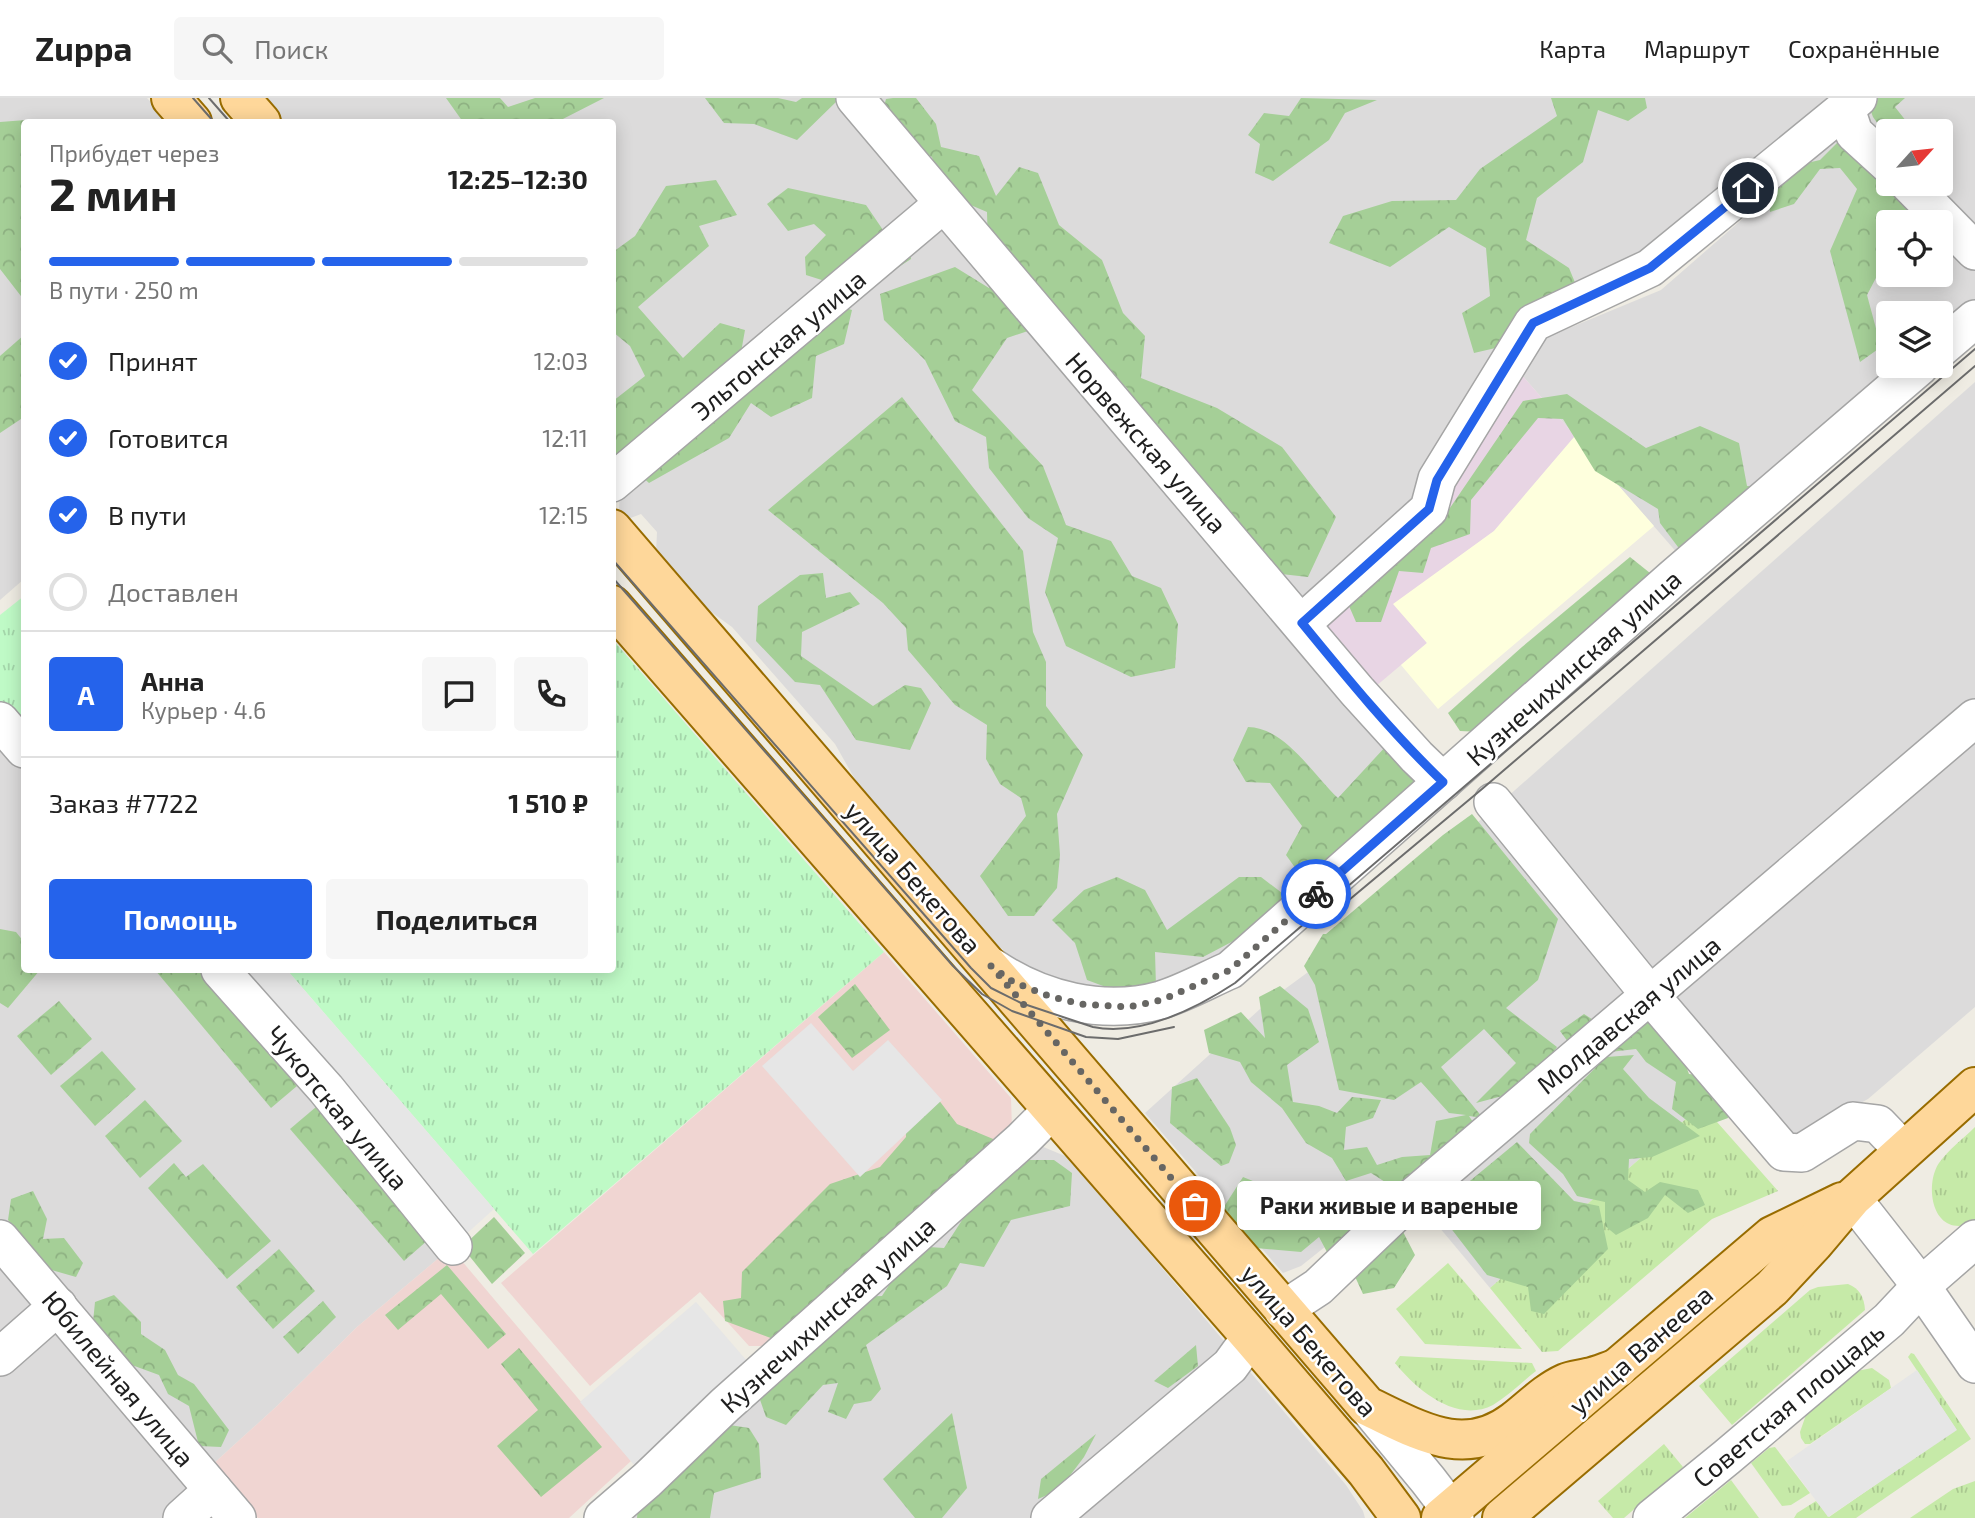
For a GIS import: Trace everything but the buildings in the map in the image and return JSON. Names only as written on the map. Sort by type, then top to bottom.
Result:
[{"type":"main road","points":[[171,98],[189,119]]},
{"type":"main road","points":[[240,98],[258,119]]},
{"type":"main road","name":"улица Бекетова","points":[[616,534],[991,966],[1367,1406]]},
{"type":"main road","name":"улица Бекетова","points":[[616,610],[1251,1337],[1366,1471],[1401,1518]]},
{"type":"main road","name":"улица Ванеева","points":[[1514,1512],[1772,1288],[1852,1198],[1975,1087]]},
{"type":"main road","name":"улица Ванеева","points":[[1449,1515],[1772,1236],[1852,1198]]},
{"type":"main road","points":[[1367,1406],[1434,1436],[1462,1441],[1480,1439],[1513,1422],[1549,1392],[1569,1381],[1590,1378],[1618,1368]]},
{"type":"street","name":"Норвежская улица","points":[[855,98],[1357,691],[1443,782]]},
{"type":"street","points":[[1852,103],[1854,133],[1876,153]]},
{"type":"street","points":[[1302,623],[1429,509],[1437,480],[1533,323],[1650,268],[1852,103]]},
{"type":"street","points":[[1921,196],[1975,251]]},
{"type":"street","name":"Эльтонская улица","points":[[616,480],[943,204]]},
{"type":"street","points":[[1953,338],[1975,319]]},
{"type":"street","name":"Кузнечихинская улица","points":[[991,966],[1013,982],[1049,996],[1080,1004],[1128,1007],[1162,1000],[1230,970],[1673,578],[1906,378]]},
{"type":"street","name":"Молдавская улица","points":[[1283,1310],[1318,1287],[1406,1203],[1975,718]]},
{"type":"street","points":[[0,721],[21,746]]},
{"type":"street","points":[[1493,802],[1650,995],[1784,1152],[1802,1153],[1853,1121],[1878,1124],[1903,1150]]},
{"type":"street","name":"Чукотская улица","points":[[223,973],[326,1089],[453,1246]]},
{"type":"street","name":"Кузнечихинская улица","points":[[603,1518],[1052,1110]]},
{"type":"street","points":[[1852,1198],[1921,1286],[1975,1364]]},
{"type":"street","name":"Юбилейная улица","points":[[0,1239],[237,1518]]},
{"type":"street","points":[[1921,1286],[1975,1239]]},
{"type":"street","name":"Советская площадь","points":[[1651,1518],[1889,1320],[1921,1286]]},
{"type":"street","points":[[0,1357],[58,1306]]},
{"type":"street","points":[[1050,1518],[1230,1366],[1251,1337]]},
{"type":"street","name":"улица Бекетова","points":[[1367,1406],[1449,1515]]},
{"type":"street","points":[[181,1518],[213,1490]]},
{"type":"shaded area","points":[[0,98],[147,98],[166,119],[21,119],[21,582],[0,600]]},
{"type":"shaded area","points":[[263,98],[846,98],[917,181],[920,207],[616,469],[616,119],[281,119]]},
{"type":"shaded area","points":[[869,98],[1830,98],[1644,261],[1524,319],[1425,490],[1324,588],[1304,597],[1287,592]]},
{"type":"shaded area","points":[[1873,98],[1975,98],[1975,239],[1953,217],[1953,210],[1947,210],[1933,196],[1953,196],[1953,119],[1876,119],[1876,135],[1858,111]]},
{"type":"shaded area","points":[[1841,133],[1876,171],[1876,196],[1908,196],[1923,210],[1876,210],[1876,287],[1953,287],[1953,237],[1964,248],[1975,271],[1975,312],[1953,331],[1953,301],[1876,301],[1876,378],[1899,378],[1686,563],[1520,373],[1545,338],[1661,290]]},
{"type":"shaded area","points":[[939,228],[960,237],[1415,780],[1221,956],[1172,979],[1132,987],[1080,988],[1027,968],[994,943],[860,788],[835,744],[732,627],[703,606],[656,553],[657,532],[641,514],[628,519],[619,508],[620,495]]},
{"type":"shaded area","points":[[1520,373],[1575,436],[1494,531],[1394,604],[1427,643],[1369,692],[1322,624]]},
{"type":"shaded area","points":[[1975,382],[1975,699],[1662,971],[1647,973],[1505,799]]},
{"type":"shaded area","points":[[1575,436],[1654,526],[1438,709],[1401,665],[1427,643],[1393,604],[1494,531]]},
{"type":"shaded area","points":[[0,733],[21,757],[21,973],[213,973],[446,1252],[357,1327],[212,1465],[0,1219]]},
{"type":"shaded area","points":[[1975,737],[1975,1007],[1868,1099],[1792,1140],[1667,1000]]},
{"type":"shaded area","points":[[1487,814],[1630,993],[1419,1172],[1301,1266],[1283,1273],[1145,1113],[1270,1000],[1315,967]]},
{"type":"shaded area","points":[[884,952],[1011,1098],[1012,1129],[778,1346],[749,1346],[700,1292],[590,1386],[501,1283]]},
{"type":"shaded area","points":[[223,973],[290,973],[494,1209],[453,1246]]},
{"type":"shaded area","points":[[1635,1020],[1702,1105],[1490,1288],[1424,1209]]},
{"type":"shaded area","points":[[811,1023],[853,1071],[888,1040],[942,1100],[860,1177],[762,1066]]},
{"type":"shaded area","points":[[1041,1146],[1065,1156],[1118,1216],[1346,1485],[1365,1518],[626,1518]]},
{"type":"shaded area","points":[[0,1239],[237,1518],[0,1518]]},
{"type":"shaded area","points":[[453,1246],[461,1260],[631,1461],[569,1518],[258,1518],[212,1465],[357,1327]]},
{"type":"shaded area","points":[[696,1302],[760,1376],[647,1480],[580,1402]]},
{"type":"shaded area","points":[[1917,1370],[1957,1430],[1828,1517],[1787,1461]]},
{"type":"green space","points":[[446,98],[500,98],[508,107],[535,98],[604,98],[563,119],[461,119]]},
{"type":"green space","points":[[705,98],[778,98],[796,102],[802,98],[836,98],[837,101],[797,140],[754,124],[724,123]]},
{"type":"green space","points":[[916,98],[936,124],[941,147],[979,156],[996,196],[1019,167],[1038,173],[1059,225],[1102,260],[1123,313],[1145,336],[1141,378],[1217,408],[1282,447],[1336,517],[1308,577],[1264,572],[1146,433],[1127,388],[1049,324],[1007,338],[972,390],[1043,466],[1066,525],[1111,541],[1132,576],[1161,588],[1178,624],[1175,668],[1131,677],[1066,646],[1045,592],[1058,538],[1028,518],[989,468],[986,437],[955,421],[925,360],[884,320],[880,294],[955,267],[989,288],[987,212],[940,192],[932,157],[897,142],[880,121],[886,99]]},
{"type":"green space","points":[[1301,98],[1377,100],[1345,113],[1329,140],[1273,181],[1255,173],[1260,144],[1248,135],[1264,113],[1289,116]]},
{"type":"green space","points":[[1551,98],[1645,98],[1647,108],[1628,121],[1598,110],[1583,162],[1537,198],[1526,240],[1569,268],[1588,314],[1517,343],[1474,353],[1462,313],[1490,296],[1486,248],[1449,227],[1390,267],[1329,243],[1343,216],[1392,201],[1456,200],[1480,169],[1557,116]]},
{"type":"green space","points":[[1866,98],[1905,98],[1895,107],[1904,119],[1876,119],[1876,121]]},
{"type":"green space","points":[[21,120],[21,296],[0,269],[0,122]]},
{"type":"green space","points":[[1840,140],[1876,150],[1876,196],[1899,196],[1909,202],[1914,210],[1876,210],[1876,278],[1867,295],[1876,328],[1876,351],[1860,362],[1830,251],[1857,189],[1840,168],[1820,169],[1794,204],[1770,212],[1766,181],[1785,168],[1820,160]]},
{"type":"green space","points":[[716,180],[737,215],[699,226],[709,246],[638,307],[683,358],[720,323],[745,330],[740,358],[822,301],[852,310],[844,344],[816,356],[812,398],[771,417],[751,403],[729,438],[649,483],[616,454],[616,399],[645,376],[630,346],[616,334],[616,250],[635,236],[666,186]]},
{"type":"green space","points":[[788,188],[866,205],[883,230],[909,240],[911,259],[888,274],[828,282],[806,275],[805,257],[826,235],[814,224],[788,231],[767,204]]},
{"type":"green space","points":[[21,338],[21,419],[0,433],[0,356]]},
{"type":"green space","points":[[1567,394],[1646,448],[1700,426],[1739,443],[1747,486],[1763,487],[1681,551],[1660,523],[1658,509],[1595,471],[1563,419],[1538,418],[1471,500],[1470,534],[1431,548],[1423,573],[1399,571],[1381,622],[1356,622],[1339,583],[1441,521],[1523,401]]},
{"type":"green space","points":[[902,397],[1023,551],[1033,632],[1046,662],[1046,706],[1083,755],[1057,814],[1060,855],[1057,888],[1034,916],[1008,916],[980,876],[1026,816],[1021,798],[1000,784],[986,759],[987,725],[955,705],[908,650],[906,628],[883,603],[768,510]]},
{"type":"green space","points":[[1630,557],[1650,573],[1648,592],[1481,732],[1460,731],[1448,713]]},
{"type":"green space","points":[[823,573],[826,598],[850,592],[860,604],[802,632],[801,656],[873,706],[905,685],[921,688],[931,703],[910,750],[856,740],[820,685],[795,682],[756,641],[758,606],[800,575]]},
{"type":"green space","points":[[21,598],[21,746],[0,721],[0,615]]},
{"type":"green space","points":[[616,643],[884,952],[533,1254],[290,973],[616,973]]},
{"type":"green space","points":[[1344,679],[1420,768],[1399,831],[1342,862],[1301,876],[1286,855],[1302,826],[1270,783],[1246,782],[1233,760],[1248,727],[1262,729],[1286,744],[1338,798],[1387,745],[1343,705]]},
{"type":"green space","points":[[1472,814],[1558,919],[1538,980],[1506,1008],[1557,1047],[1529,1089],[1476,1103],[1516,1063],[1484,1029],[1441,1067],[1483,1118],[1469,1116],[1477,1128],[1422,1182],[1393,1187],[1371,1173],[1346,1181],[1332,1158],[1306,1143],[1282,1108],[1251,1082],[1240,1062],[1209,1053],[1204,1030],[1241,1012],[1265,1038],[1259,997],[1280,986],[1308,1009],[1319,1042],[1287,1065],[1293,1102],[1319,1106],[1337,1113],[1352,1097],[1381,1100],[1373,1118],[1346,1127],[1344,1150],[1367,1147],[1377,1165],[1402,1157],[1430,1155],[1436,1121],[1466,1115],[1449,1113],[1421,1082],[1394,1100],[1339,1090],[1315,985],[1304,966],[1323,934]]},
{"type":"green space","points":[[1117,877],[1145,890],[1167,930],[1239,877],[1261,877],[1282,893],[1277,918],[1203,957],[1155,952],[1156,987],[1122,993],[1087,980],[1075,943],[1052,920],[1084,890]]},
{"type":"green space","points":[[0,929],[16,932],[21,938],[21,973],[37,973],[8,1008],[0,1003]]},
{"type":"green space","points":[[158,973],[202,973],[297,1086],[271,1108]]},
{"type":"green space","points":[[855,984],[890,1030],[852,1058],[818,1017]]},
{"type":"green space","points":[[59,1001],[92,1039],[51,1075],[17,1036]]},
{"type":"green space","points":[[1641,1012],[1677,1042],[1689,1074],[1707,1076],[1726,1097],[1728,1118],[1698,1129],[1672,1109],[1676,1082],[1646,1062],[1636,1049],[1610,1052],[1571,1046],[1560,1031],[1584,1014],[1601,1025]]},
{"type":"green space","points":[[102,1051],[136,1089],[95,1126],[60,1086]]},
{"type":"green space","points":[[1634,1055],[1623,1069],[1649,1098],[1700,1136],[1652,1157],[1629,1159],[1628,1180],[1645,1192],[1660,1182],[1698,1190],[1705,1205],[1688,1213],[1665,1195],[1648,1218],[1616,1235],[1605,1226],[1605,1202],[1577,1196],[1563,1174],[1529,1143],[1530,1134],[1606,1057]]},
{"type":"green space","points":[[1197,1078],[1230,1128],[1236,1145],[1229,1163],[1221,1166],[1170,1123],[1172,1087]]},
{"type":"green space","points":[[935,1095],[957,1124],[998,1141],[776,1340],[725,1321],[723,1301],[741,1298],[742,1272],[830,1184],[880,1167],[906,1137],[905,1110]]},
{"type":"green space","points":[[145,1100],[182,1141],[140,1178],[105,1136]]},
{"type":"green space","points":[[1702,1105],[1778,1191],[1712,1219],[1558,1351],[1542,1352],[1490,1288]]},
{"type":"green space","points":[[316,1107],[428,1240],[404,1261],[290,1129]]},
{"type":"green space","points":[[1975,1127],[1975,1221],[1961,1226],[1949,1224],[1942,1219],[1933,1202],[1935,1171],[1947,1153]]},
{"type":"green space","points":[[1517,1142],[1574,1201],[1599,1206],[1608,1249],[1544,1314],[1531,1311],[1528,1287],[1487,1275],[1436,1209]]},
{"type":"green space","points":[[1025,1160],[1054,1160],[1072,1173],[1070,1206],[1011,1220],[984,1267],[960,1263],[947,1286],[866,1345],[881,1389],[871,1401],[854,1404],[846,1419],[828,1412],[838,1383],[823,1385],[786,1425],[766,1417],[758,1394],[781,1368],[811,1354],[823,1330],[855,1297],[882,1296],[914,1246],[944,1248],[988,1180]]},
{"type":"green space","points":[[174,1163],[186,1177],[203,1164],[271,1241],[227,1279],[148,1188]]},
{"type":"green space","points":[[1243,1177],[1290,1196],[1319,1228],[1344,1208],[1353,1215],[1348,1236],[1399,1224],[1415,1255],[1394,1288],[1363,1294],[1346,1257],[1327,1252],[1319,1237],[1301,1252],[1245,1247],[1220,1213]]},
{"type":"green space","points":[[33,1191],[47,1219],[43,1239],[64,1238],[83,1263],[76,1277],[48,1269],[8,1220],[11,1199]]},
{"type":"green space","points":[[494,1217],[525,1253],[492,1284],[462,1247]]},
{"type":"green space","points":[[279,1249],[315,1291],[273,1329],[236,1287]]},
{"type":"green space","points":[[1448,1263],[1522,1349],[1425,1344],[1396,1309]]},
{"type":"green space","points":[[447,1265],[506,1334],[488,1349],[441,1294],[398,1330],[385,1315]]},
{"type":"green space","points":[[1848,1284],[1861,1294],[1865,1310],[1732,1425],[1699,1386],[1810,1290]]},
{"type":"green space","points":[[114,1295],[141,1322],[141,1334],[165,1350],[178,1375],[194,1384],[229,1430],[221,1447],[199,1446],[189,1406],[168,1394],[159,1375],[129,1364],[93,1322],[95,1302]]},
{"type":"green space","points":[[323,1301],[336,1317],[298,1354],[283,1337]]},
{"type":"green space","points":[[1196,1345],[1198,1366],[1168,1388],[1154,1381]]},
{"type":"green space","points":[[519,1348],[602,1447],[541,1497],[497,1446],[538,1410],[501,1364]]},
{"type":"green space","points":[[1911,1353],[1971,1439],[1856,1518],[1794,1518],[1797,1513],[1816,1501],[1829,1517],[1956,1429],[1908,1357]]},
{"type":"green space","points":[[1400,1356],[1532,1363],[1536,1371],[1493,1405],[1479,1410],[1465,1410],[1451,1407],[1425,1393],[1395,1363]]},
{"type":"green space","points":[[1872,1368],[1889,1380],[1891,1388],[1810,1444],[1805,1444],[1800,1432],[1807,1412],[1852,1372]]},
{"type":"green space","points":[[952,1413],[967,1488],[942,1518],[915,1518],[883,1479]]},
{"type":"green space","points":[[723,1424],[749,1428],[759,1444],[761,1478],[714,1493],[710,1518],[637,1518],[638,1505],[657,1496],[662,1478]]},
{"type":"green space","points":[[1096,1434],[1084,1457],[1059,1490],[1038,1499],[1041,1479]]},
{"type":"green space","points":[[1664,1444],[1683,1467],[1624,1518],[1613,1518],[1598,1501]]},
{"type":"green space","points":[[1775,1447],[1810,1493],[1791,1505],[1782,1506],[1751,1463],[1769,1448]]},
{"type":"green space","points":[[1731,1480],[1759,1518],[1685,1518]]},
{"type":"green space","points":[[1975,1481],[1975,1518],[1910,1518],[1953,1489]]},
{"type":"tram line","points":[[193,98],[211,119]]},
{"type":"tram line","points":[[209,98],[227,119]]},
{"type":"tram line","points":[[616,564],[991,988],[1021,1003],[1093,1027],[1130,1028],[1186,1011],[1235,983],[1975,349]]},
{"type":"tram line","points":[[1319,925],[1482,789],[1975,366]]},
{"type":"tram line","points":[[616,582],[953,966],[982,994],[1012,1011],[1086,1037],[1118,1039],[1174,1027]]},
{"type":"way so far","points":[[1195,1206],[991,966],[1013,982],[1080,1004],[1128,1007],[1162,1000],[1230,970],[1316,894]]},
{"type":"place","name":"Раки живые и вареные","points":[[1195,1206]]},
{"type":"route","points":[[1316,894],[1443,782],[1357,691],[1302,623],[1429,509],[1437,480],[1533,323],[1650,268],[1748,188]]}]
